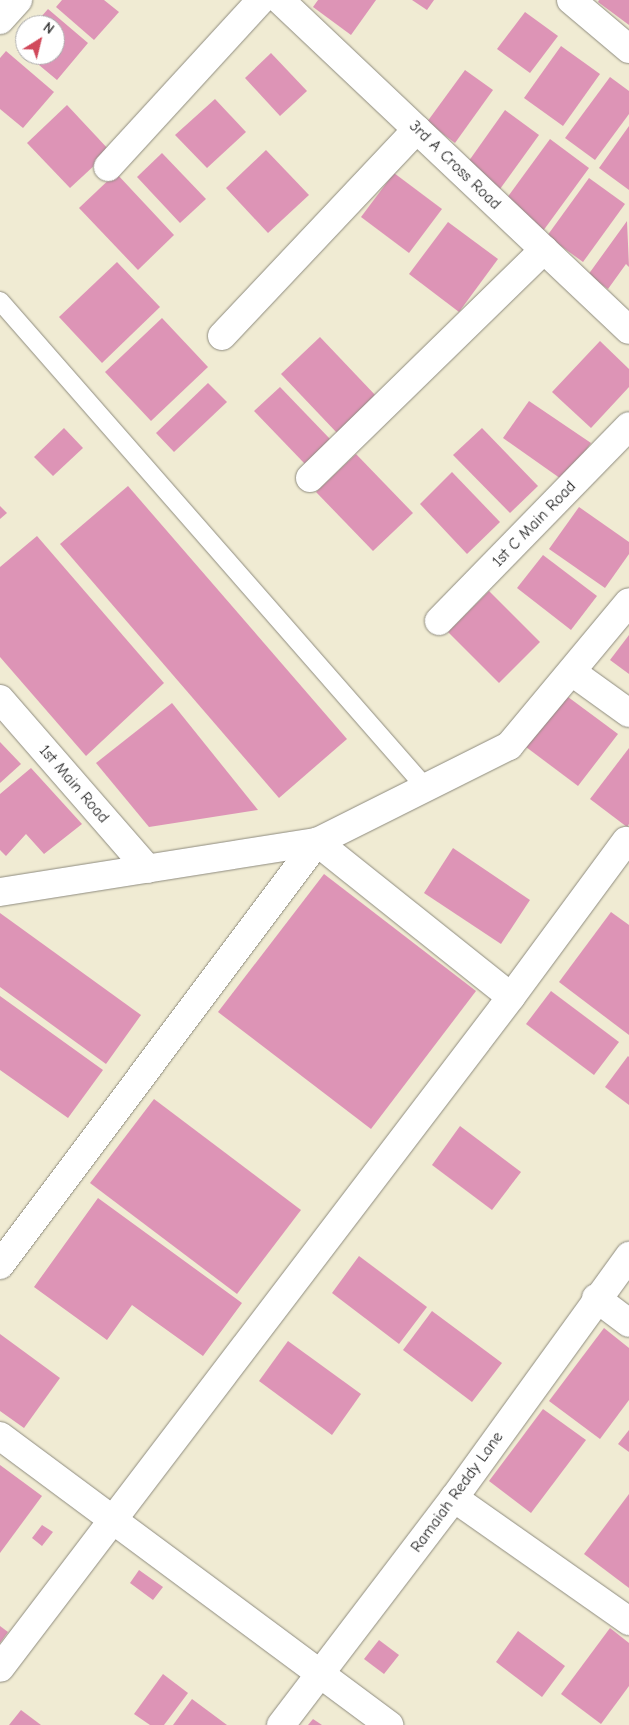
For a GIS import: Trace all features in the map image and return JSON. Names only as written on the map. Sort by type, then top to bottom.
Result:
[{"type":"street","points":[[0,20],[18,0]]},
{"type":"street","points":[[108,167],[261,0]]},
{"type":"street","name":"3rd A Cross Road","points":[[280,0],[629,330]]},
{"type":"street","points":[[571,0],[629,49]]},
{"type":"street","points":[[222,336],[417,129]]},
{"type":"street","points":[[310,478],[544,250]]},
{"type":"street","name":"1st C Main Road","points":[[439,622],[629,426]]},
{"type":"street","points":[[0,892],[317,842],[509,746],[629,602]]},
{"type":"street","points":[[572,672],[629,713]]},
{"type":"street","name":"1st Main Road","points":[[0,699],[148,868]]},
{"type":"street","points":[[0,1668],[511,997],[626,841]]},
{"type":"street","points":[[317,842],[511,997]]},
{"type":"street","points":[[0,1265],[317,842]]},
{"type":"street","name":"Ramaiah Reddy Lane","points":[[281,1725],[454,1498],[596,1298],[629,1256]]},
{"type":"street","points":[[596,1298],[629,1323]]},
{"type":"street","points":[[0,1436],[389,1725]]},
{"type":"street","points":[[454,1498],[629,1621]]},
{"type":"lane","points":[[0,301],[426,788]]},
{"type":"building","points":[[62,0],[104,0],[119,12],[94,40],[56,7]]},
{"type":"building","points":[[318,0],[376,0],[351,35],[313,7]]},
{"type":"building","points":[[412,0],[434,0],[427,10]]},
{"type":"building","points":[[599,0],[629,0],[629,25],[598,2]]},
{"type":"building","points":[[48,9],[55,15],[43,15]]},
{"type":"building","points":[[525,12],[558,36],[530,73],[497,49]]},
{"type":"building","points":[[65,23],[88,43],[57,80],[39,65],[65,65]]},
{"type":"building","points":[[561,46],[600,74],[563,126],[524,98]]},
{"type":"building","points":[[6,51],[15,59],[15,65],[22,65],[54,92],[23,128],[0,109],[0,58]]},
{"type":"building","points":[[271,53],[307,91],[280,116],[245,78]]},
{"type":"building","points":[[465,70],[493,90],[455,143],[427,122]]},
{"type":"building","points":[[610,77],[629,91],[629,114],[595,160],[565,138]]},
{"type":"building","points":[[215,99],[246,132],[207,168],[175,135]]},
{"type":"building","points":[[67,105],[110,151],[70,188],[27,143]]},
{"type":"building","points":[[505,110],[539,135],[500,189],[466,165]]},
{"type":"building","points":[[629,126],[629,190],[599,168]]},
{"type":"building","points":[[550,139],[589,168],[543,231],[504,202]]},
{"type":"building","points":[[266,150],[309,195],[268,233],[226,188]]},
{"type":"building","points":[[162,153],[206,199],[180,223],[137,177]]},
{"type":"building","points":[[116,173],[174,235],[138,270],[79,208]]},
{"type":"building","points":[[394,173],[442,209],[409,253],[361,217]]},
{"type":"building","points":[[589,178],[625,204],[583,262],[547,236]]},
{"type":"building","points":[[627,221],[629,267],[626,264],[608,289],[588,275]]},
{"type":"building","points":[[448,222],[498,259],[459,312],[409,274]]},
{"type":"building","points":[[117,262],[160,307],[102,363],[59,317]]},
{"type":"building","points":[[162,318],[208,367],[151,421],[105,372]]},
{"type":"building","points":[[320,337],[377,397],[338,434],[281,374]]},
{"type":"building","points":[[600,341],[629,369],[629,387],[591,428],[552,392]]},
{"type":"building","points":[[208,383],[227,402],[174,452],[156,433]]},
{"type":"building","points":[[280,387],[331,440],[305,464],[254,411]]},
{"type":"building","points":[[529,401],[591,443],[564,481],[503,438]]},
{"type":"building","points":[[64,428],[83,448],[53,476],[34,457]]},
{"type":"building","points":[[482,428],[538,486],[510,513],[453,455]]},
{"type":"building","points":[[356,454],[413,513],[373,551],[316,492]]},
{"type":"building","points":[[452,472],[500,522],[467,554],[420,504]]},
{"type":"building","points":[[128,486],[347,739],[279,798],[60,544]]},
{"type":"building","points":[[0,506],[7,513],[0,519]]},
{"type":"building","points":[[579,507],[629,542],[629,554],[605,588],[549,549]]},
{"type":"building","points":[[37,536],[164,683],[86,756],[0,657],[0,567]]},
{"type":"building","points":[[543,555],[597,596],[571,630],[517,588]]},
{"type":"building","points":[[489,591],[540,642],[499,683],[448,632]]},
{"type":"building","points":[[629,635],[629,674],[610,660]]},
{"type":"building","points":[[564,694],[618,734],[578,786],[526,747]]},
{"type":"building","points":[[172,703],[258,810],[149,827],[96,763]]},
{"type":"building","points":[[0,742],[21,764],[0,783]]},
{"type":"building","points":[[629,748],[629,824],[627,827],[590,799]]},
{"type":"building","points":[[31,768],[82,824],[44,854],[26,834],[6,856],[0,850],[0,794]]},
{"type":"building","points":[[453,848],[530,900],[501,944],[424,893]]},
{"type":"building","points":[[324,874],[476,991],[371,1129],[218,1012]]},
{"type":"building","points":[[611,912],[629,925],[629,1035],[559,982]]},
{"type":"building","points":[[0,913],[141,1015],[106,1064],[0,987]]},
{"type":"building","points":[[551,991],[619,1042],[594,1075],[526,1024]]},
{"type":"building","points":[[0,996],[103,1070],[68,1118],[0,1070]]},
{"type":"building","points":[[629,1057],[629,1105],[605,1087]]},
{"type":"building","points":[[154,1099],[301,1210],[237,1294],[90,1183]]},
{"type":"building","points":[[460,1126],[521,1172],[492,1210],[432,1165]]},
{"type":"building","points":[[98,1198],[242,1303],[203,1356],[132,1305],[107,1340],[34,1287]]},
{"type":"building","points":[[359,1256],[427,1307],[399,1344],[332,1293]]},
{"type":"building","points":[[432,1311],[502,1363],[472,1402],[403,1350]]},
{"type":"building","points":[[604,1328],[629,1348],[629,1400],[600,1439],[549,1401]]},
{"type":"building","points":[[0,1334],[60,1378],[24,1428],[0,1411]]},
{"type":"building","points":[[288,1341],[361,1394],[332,1435],[259,1381]]},
{"type":"building","points":[[543,1409],[586,1440],[531,1513],[489,1481]]},
{"type":"building","points":[[629,1430],[629,1452],[618,1444]]},
{"type":"building","points":[[0,1465],[42,1496],[0,1553]]},
{"type":"building","points":[[629,1494],[629,1588],[584,1554]]},
{"type":"building","points":[[42,1525],[53,1532],[42,1546],[32,1538]]},
{"type":"building","points":[[139,1570],[163,1587],[153,1600],[130,1583]]},
{"type":"building","points":[[0,1626],[8,1632],[0,1643]]},
{"type":"building","points":[[610,1628],[629,1643],[629,1686],[601,1724],[561,1694]]},
{"type":"building","points":[[518,1631],[565,1666],[542,1697],[496,1662]]},
{"type":"building","points":[[379,1640],[399,1655],[384,1674],[364,1659]]},
{"type":"building","points":[[163,1674],[188,1693],[164,1725],[150,1725],[134,1714]]},
{"type":"building","points":[[192,1699],[227,1725],[173,1725]]},
{"type":"building","points":[[21,1710],[41,1725],[9,1725]]},
{"type":"building","points":[[313,1719],[322,1725],[308,1725]]}]
